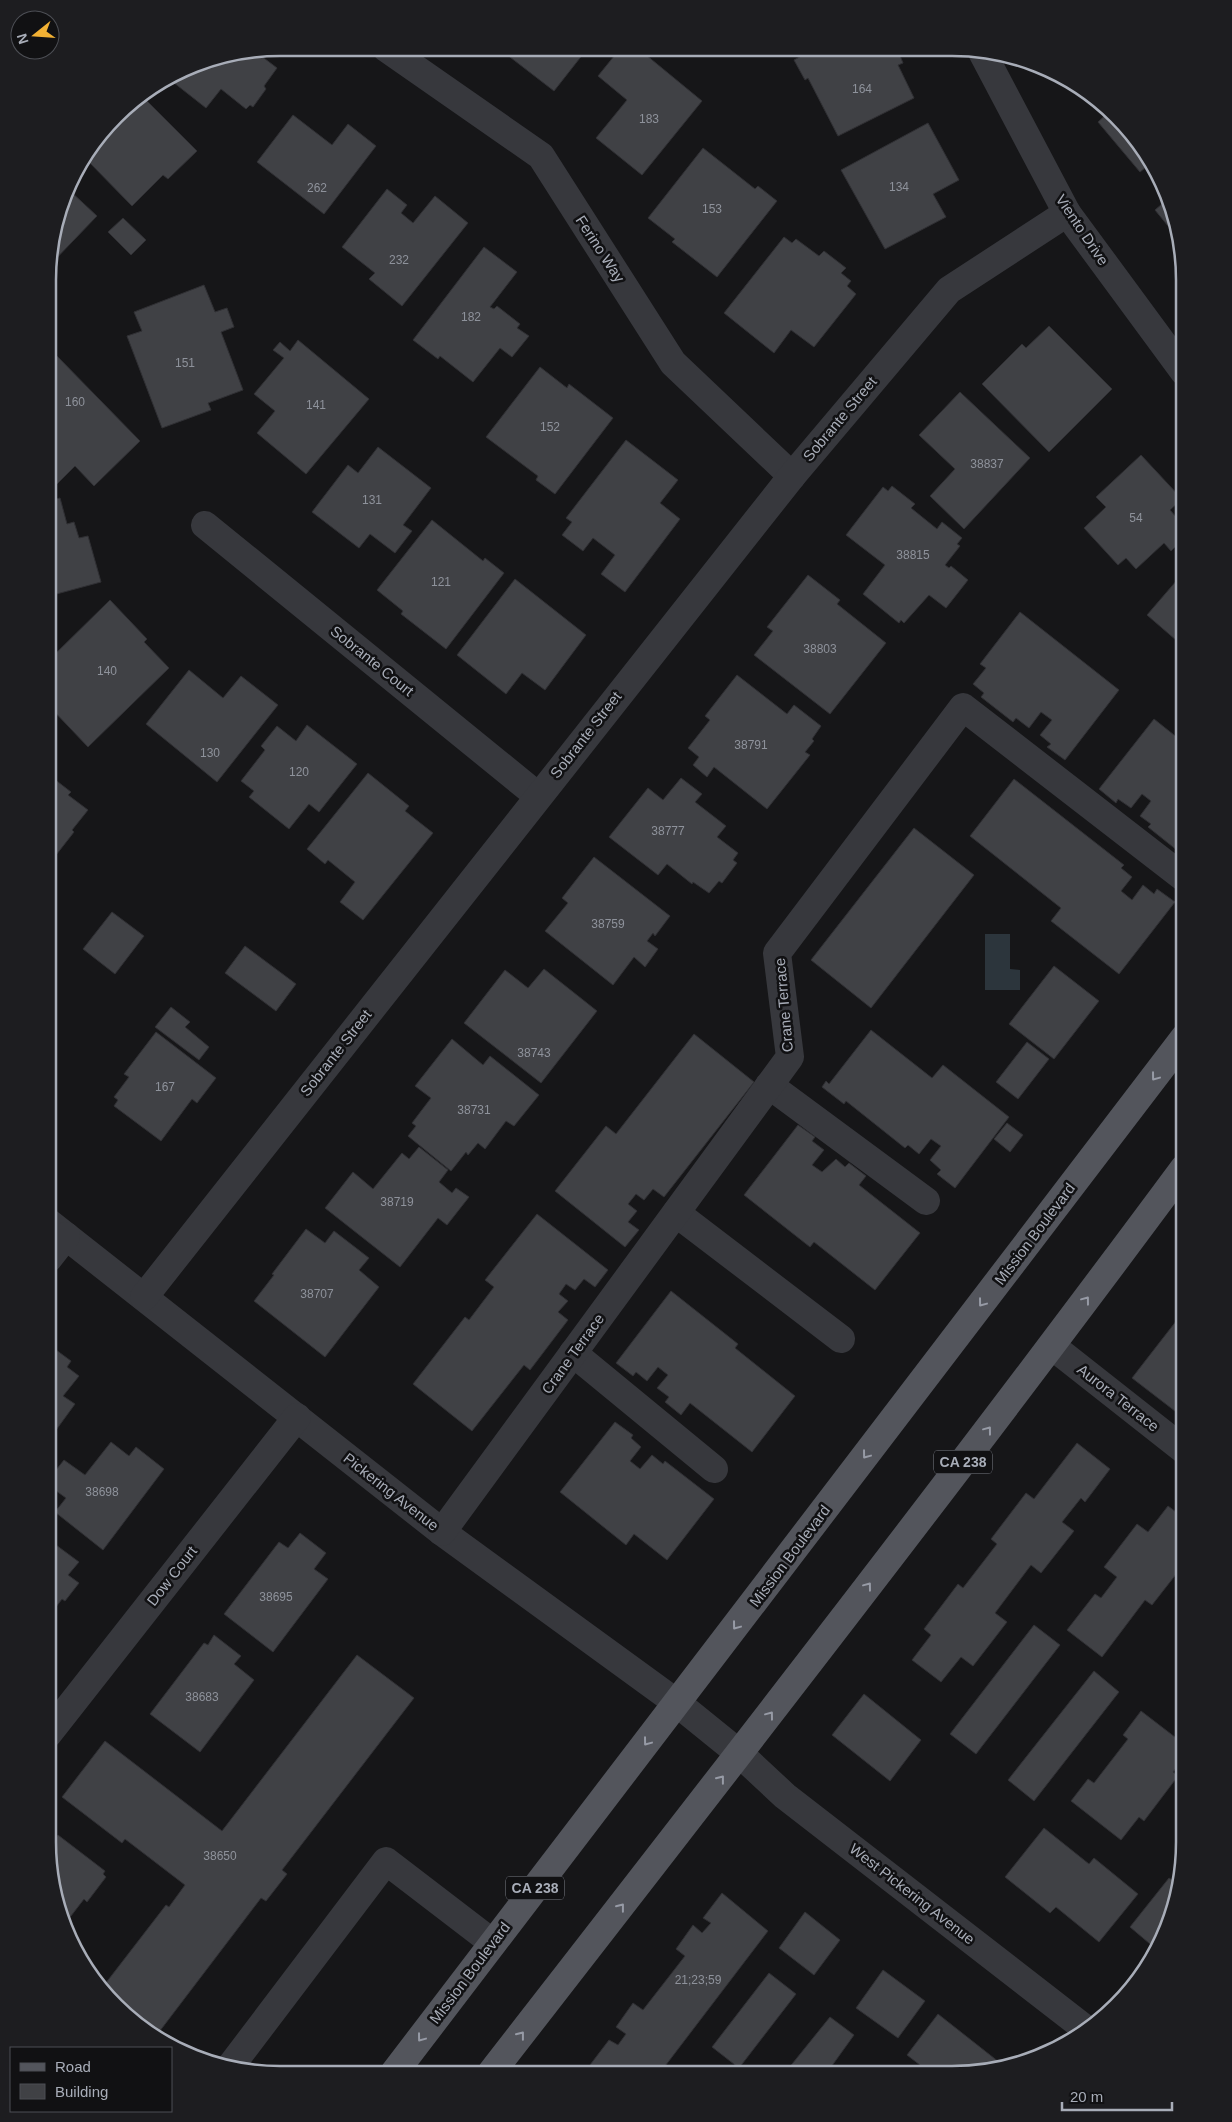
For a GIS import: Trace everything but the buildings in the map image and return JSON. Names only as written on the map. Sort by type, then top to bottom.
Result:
[{"type":"main road","name":"Mission Boulevard","points":[[399,2066],[1176,1048]]},
{"type":"main road","name":"CA 238","points":[[496,2066],[740,1754],[1052,1346],[1176,1179]]},
{"type":"street","name":"Ferino Way","points":[[397,56],[541,156],[673,363],[792,476]]},
{"type":"street","name":"Viento Drive","points":[[986,59],[1068,213],[1176,361]]},
{"type":"street","name":"Sobrante Street","points":[[144,1298],[792,476],[949,290],[1068,213]]},
{"type":"street","name":"Sobrante Court","points":[[205,525],[538,796]]},
{"type":"street","name":"Crane Terrace","points":[[442,1532],[790,1057],[777,953],[963,707],[1176,872]]},
{"type":"street","points":[[770,1085],[926,1201]]},
{"type":"street","points":[[676,1213],[841,1339]]},
{"type":"street","name":"Pickering Avenue","points":[[57,1229],[442,1532],[677,1703],[740,1754]]},
{"type":"street","name":"Aurora Terrace","points":[[1052,1346],[1176,1444]]},
{"type":"street","points":[[573,1354],[714,1469]]},
{"type":"street","name":"Dow Court","points":[[56,1724],[297,1418]]},
{"type":"street","name":"West Pickering Avenue","points":[[740,1754],[785,1796],[1080,2025]]},
{"type":"street","points":[[235,2061],[386,1861],[493,1943]]},
{"type":"shaded area","points":[[985,934],[1010,934],[1010,969],[1020,970],[1020,990],[985,990]]}]
